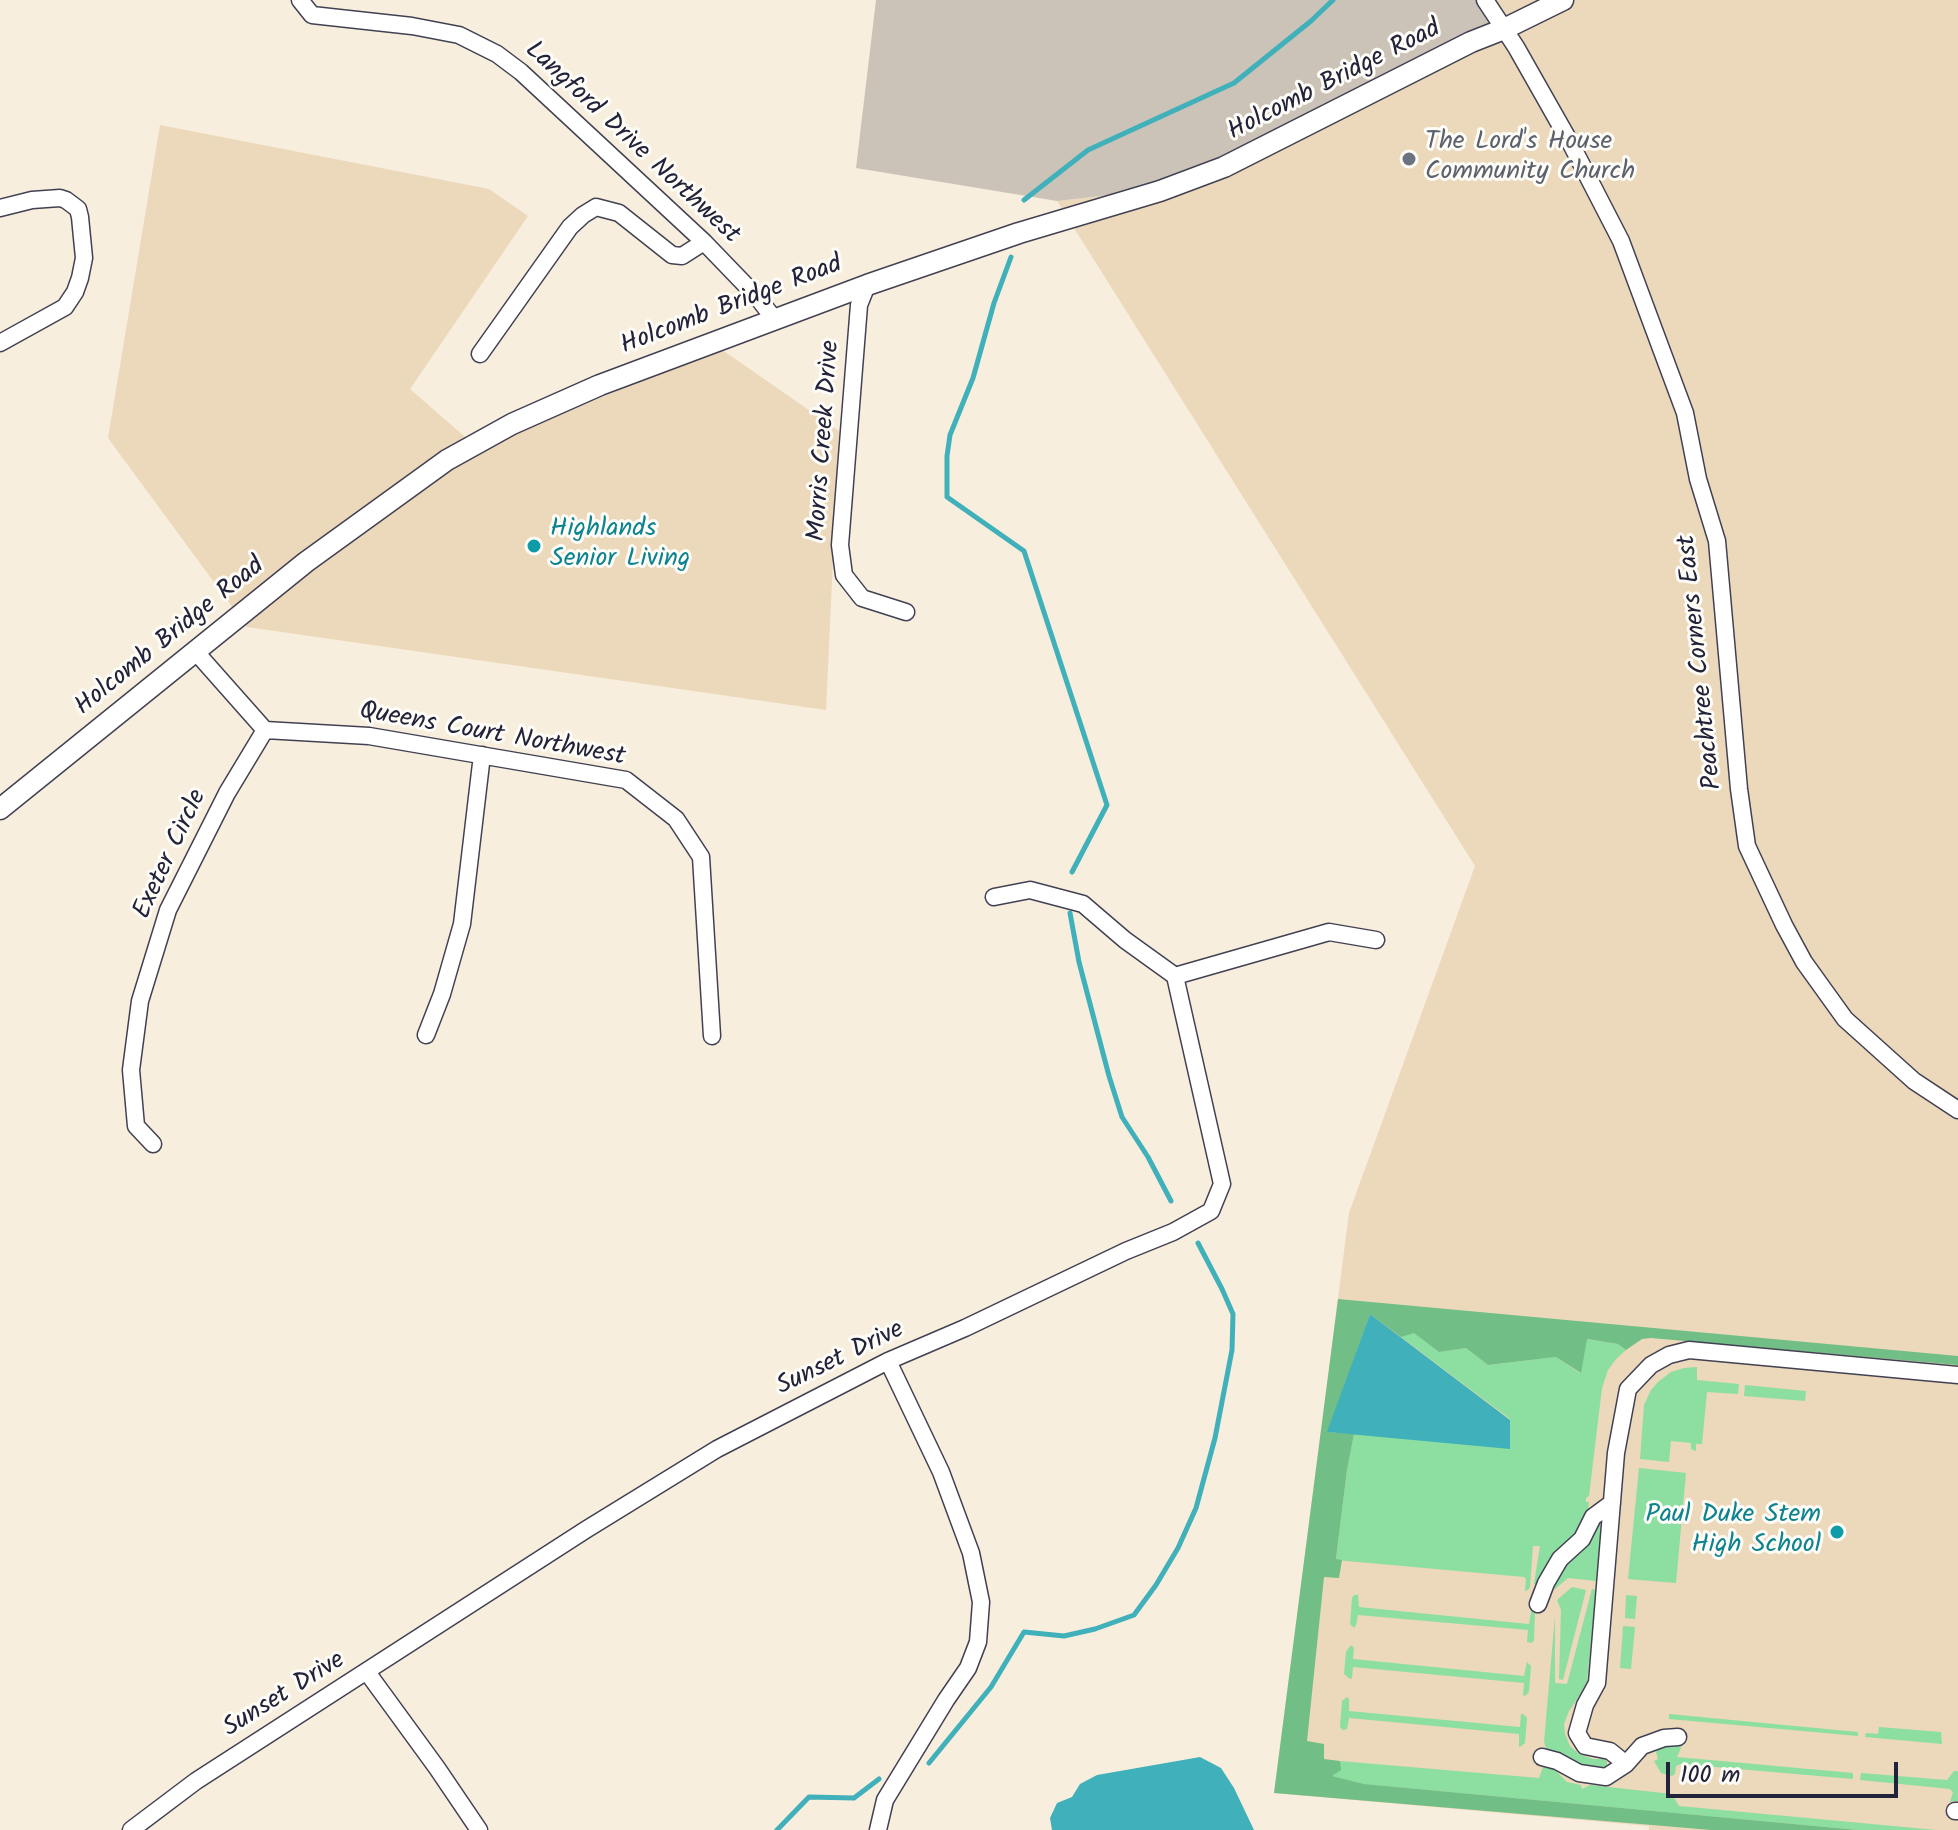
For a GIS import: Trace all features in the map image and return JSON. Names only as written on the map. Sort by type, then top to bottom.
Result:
[{"type":"street","name":"Langford Drive Northwest","points":[[300,0],[312,15],[412,26],[459,35],[497,54],[521,72],[704,242],[775,320]]},
{"type":"street","name":"Peachtree Corners East","points":[[1485,0],[1571,144],[1621,241],[1685,413],[1698,479],[1717,541],[1747,846],[1804,962],[1845,1019],[1914,1081],[1958,1110]]},
{"type":"street","name":"Holcomb Bridge Road","points":[[0,809],[306,562],[447,460],[484,438],[600,385],[867,285],[1019,233],[1160,191],[1224,167],[1471,42],[1563,0]]},
{"type":"street","points":[[0,343],[65,307],[75,292],[84,258],[78,209],[66,200],[32,200],[2,207]]},
{"type":"street","points":[[480,354],[570,227],[596,207],[619,213],[672,255],[682,256],[704,242]]},
{"type":"street","name":"Morris Creek Drive","points":[[867,285],[859,305],[840,545],[844,575],[862,598],[906,612]]},
{"type":"street","points":[[195,651],[265,730]]},
{"type":"street","name":"Queens Court Northwest","points":[[265,730],[369,736],[626,780],[676,819],[701,857],[712,1036]]},
{"type":"street","name":"Exeter Circle","points":[[153,1144],[136,1126],[131,1070],[140,1001],[168,910],[227,793],[265,730]]},
{"type":"street","points":[[426,1035],[442,994],[462,924],[482,755]]},
{"type":"street","points":[[994,897],[1030,890],[1083,904],[1125,940],[1175,976],[1329,932],[1376,940]]},
{"type":"street","name":"Sunset Drive","points":[[131,1830],[196,1781],[717,1449],[888,1361],[1173,1232],[1211,1211],[1222,1184],[1175,976]]},
{"type":"street","points":[[1626,1764],[1610,1751],[1585,1746],[1577,1733],[1585,1705],[1597,1683],[1616,1453],[1628,1389],[1651,1365],[1669,1355],[1689,1350],[1958,1375]]},
{"type":"street","points":[[878,1830],[885,1800],[968,1668],[978,1642],[981,1602],[971,1553],[941,1472],[888,1361]]},
{"type":"street","points":[[1538,1604],[1560,1559],[1582,1539],[1593,1517],[1612,1503]]},
{"type":"street","points":[[367,1672],[479,1830]]},
{"type":"street","points":[[1542,1757],[1579,1773],[1606,1777],[1626,1764],[1642,1746],[1664,1738],[1678,1737]]},
{"type":"shaded area","points":[[876,0],[1482,0],[1502,36],[1206,184],[1057,201],[856,168]]},
{"type":"shaded area","points":[[1482,0],[1958,0],[1958,1830],[1649,1830],[1649,1826],[1274,1793],[1349,1213],[1475,866],[1057,201],[1206,184]]},
{"type":"shaded area","points":[[160,125],[489,189],[528,216],[410,389],[480,450],[718,347],[839,431],[826,710],[247,627],[108,438]]},
{"type":"green space","points":[[1338,1299],[1958,1356],[1958,1365],[1651,1338],[1642,1339],[1626,1350],[1618,1344],[1587,1339],[1581,1373],[1556,1357],[1488,1365],[1466,1348],[1439,1352],[1414,1333],[1401,1337],[1370,1314],[1328,1432],[1354,1434],[1336,1559],[1342,1560],[1339,1578],[1324,1577],[1307,1741],[1324,1744],[1324,1759],[1340,1761],[1341,1770],[1332,1776],[1364,1784],[1858,1830],[1711,1830],[1274,1793]]},
{"type":"green space","points":[[1414,1332],[1439,1352],[1466,1348],[1488,1365],[1556,1357],[1580,1373],[1586,1339],[1618,1344],[1626,1350],[1608,1370],[1602,1388],[1589,1496],[1586,1498],[1589,1502],[1588,1512],[1579,1533],[1551,1560],[1536,1584],[1540,1546],[1533,1546],[1528,1590],[1525,1591],[1524,1577],[1336,1560],[1354,1434],[1510,1448],[1510,1419],[1401,1337]]},
{"type":"green space","points":[[1697,1367],[1697,1380],[1739,1384],[1738,1394],[1707,1392],[1702,1444],[1696,1444],[1696,1451],[1691,1449],[1691,1443],[1671,1441],[1669,1462],[1640,1459],[1644,1405],[1651,1390],[1671,1372]]},
{"type":"green space","points":[[1745,1385],[1806,1391],[1805,1401],[1744,1396]]},
{"type":"green space","points":[[1639,1468],[1686,1473],[1676,1583],[1628,1579]]},
{"type":"green space","points":[[1598,1524],[1601,1526],[1596,1581],[1568,1578],[1552,1589],[1553,1581]]},
{"type":"green space","points":[[1572,1587],[1586,1590],[1563,1680],[1559,1679],[1561,1610],[1557,1600]]},
{"type":"green space","points":[[1592,1589],[1596,1590],[1587,1681],[1564,1724],[1570,1746],[1579,1754],[1605,1759],[1607,1767],[1603,1770],[1577,1766],[1563,1754],[1550,1751],[1544,1742],[1555,1616],[1555,1683],[1567,1684]]},
{"type":"green space","points":[[1354,1595],[1358,1595],[1359,1607],[1529,1624],[1533,1611],[1534,1640],[1527,1642],[1528,1630],[1358,1615],[1354,1628],[1350,1624]]},
{"type":"green space","points":[[1626,1595],[1637,1596],[1635,1619],[1625,1618]]},
{"type":"green space","points":[[1623,1626],[1635,1627],[1631,1669],[1620,1668]]},
{"type":"green space","points":[[1351,1645],[1354,1648],[1353,1659],[1524,1676],[1527,1662],[1531,1666],[1529,1692],[1523,1695],[1524,1683],[1353,1667],[1350,1679],[1344,1674],[1346,1652]]},
{"type":"green space","points":[[1347,1697],[1349,1711],[1520,1727],[1523,1714],[1527,1718],[1525,1743],[1519,1747],[1519,1734],[1349,1718],[1347,1729],[1343,1730],[1340,1727],[1342,1701]]},
{"type":"green space","points":[[1669,1714],[1858,1732],[1858,1736],[1669,1719]]},
{"type":"green space","points":[[1879,1727],[1941,1732],[1942,1744],[1865,1737],[1866,1733],[1878,1734]]},
{"type":"green space","points":[[1680,1745],[1677,1757],[1853,1773],[1853,1779],[1681,1764],[1676,1766],[1672,1776],[1661,1773],[1654,1761],[1658,1759],[1656,1752],[1661,1746]]},
{"type":"green space","points":[[1340,1761],[1539,1778],[1543,1767],[1555,1770],[1567,1782],[1581,1785],[1582,1789],[1590,1785],[1672,1794],[1679,1806],[1936,1830],[1858,1830],[1363,1784],[1331,1776],[1340,1770]]},
{"type":"green space","points":[[1954,1771],[1958,1771],[1958,1801],[1950,1802],[1953,1792],[1950,1789],[1860,1780],[1861,1773],[1947,1780]]},
{"type":"water","points":[[1370,1314],[1510,1420],[1510,1449],[1327,1432]]},
{"type":"water","points":[[1200,1757],[1221,1768],[1254,1830],[1052,1830],[1050,1818],[1057,1803],[1072,1797],[1080,1784],[1097,1775]]},
{"type":"waterway","points":[[1024,200],[1088,150],[1234,83],[1333,0]]},
{"type":"waterway","points":[[1011,257],[994,303],[973,378],[950,435],[947,497],[1024,551],[1107,805],[1072,872]]},
{"type":"waterway","points":[[1070,913],[1079,962],[1122,1117],[1171,1201]]},
{"type":"waterway","points":[[929,1763],[991,1687],[1024,1632],[1064,1636],[1134,1615],[1178,1548],[1196,1508],[1215,1438],[1232,1350],[1233,1314],[1198,1243]]},
{"type":"waterway","points":[[777,1830],[809,1797],[854,1798],[879,1779]]},
{"type":"place","name":"The Lord's House Community Church","points":[[1409,159]]},
{"type":"place","name":"Highlands Senior Living","points":[[534,546]]},
{"type":"place","name":"Paul Duke Stem High School","points":[[1837,1532]]}]
